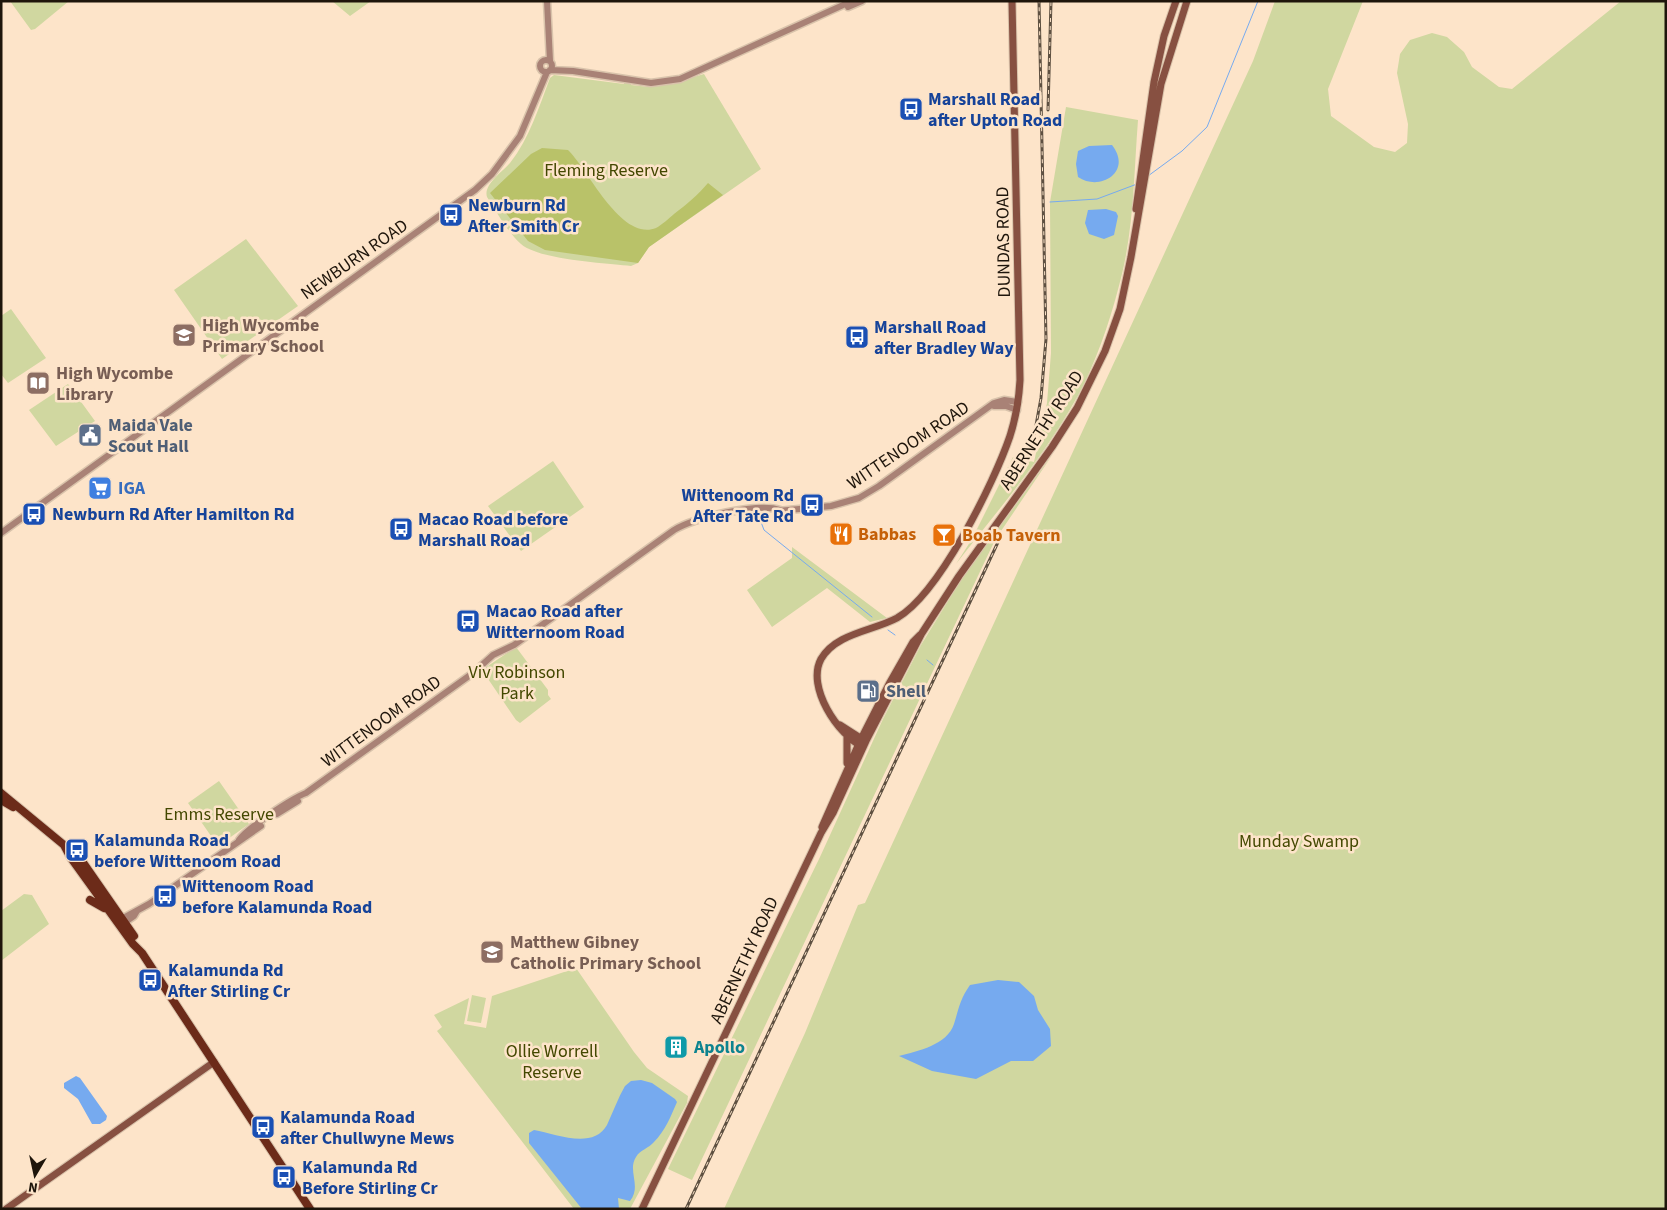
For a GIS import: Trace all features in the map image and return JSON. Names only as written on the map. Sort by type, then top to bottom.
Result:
[{"type":"main road","name":"DUNDAS ROAD","points":[[862,743],[847,737],[819,692],[817,676],[822,657],[836,643],[897,618],[930,587],[960,541],[1000,460],[1018,406],[1020,354],[1012,1]]},
{"type":"main road","name":"ABERNETHY ROAD","points":[[1136,222],[1136,197],[1154,82],[1164,36],[1176,1]]},
{"type":"main road","name":"ABERNETHY ROAD","points":[[821,833],[824,819],[845,773],[922,633],[959,576],[1052,447],[1082,400],[1105,351],[1120,309],[1160,84],[1187,1]]},
{"type":"main road","name":"DUNDAS ROAD","points":[[838,724],[862,743]]},
{"type":"main road","points":[[845,773],[848,753],[847,737]]},
{"type":"main road","name":"ABERNETHY ROAD","points":[[642,1209],[821,833],[833,814],[862,743]]},
{"type":"main road","points":[[1,793],[64,845],[75,851],[310,1209]]},
{"type":"main road","points":[[1,800],[28,815]]},
{"type":"main road","points":[[64,845],[71,858],[112,913],[122,922]]},
{"type":"main road","points":[[90,900],[112,913]]},
{"type":"main road","points":[[6,1209],[214,1062]]},
{"type":"street","name":"NEWBURN ROAD","points":[[1,533],[474,190],[496,169],[520,136],[533,108],[547,66],[547,1]]},
{"type":"street","points":[[547,66],[651,83],[680,79],[852,1]]},
{"type":"street","points":[[782,33],[790,32],[862,1]]},
{"type":"street","name":"WITTENOOM ROAD","points":[[122,922],[302,798],[306,793],[473,673],[489,665],[674,530],[699,518],[732,513],[744,514],[831,506],[859,498],[879,486],[992,406],[1018,406]]},
{"type":"green space","points":[[10,1],[69,1],[35,29],[31,30]]},
{"type":"green space","points":[[332,1],[371,1],[350,16]]},
{"type":"green space","name":"Munday Swamp","points":[[1275,1],[1363,1],[1328,89],[1331,116],[1374,147],[1395,152],[1407,143],[1408,124],[1397,73],[1400,54],[1410,40],[1432,33],[1447,37],[1464,52],[1472,67],[1499,87],[1512,89],[1621,1],[1666,2],[1666,1209],[724,1209],[805,1033],[858,905],[865,903],[1253,61]]},
{"type":"green space","name":"Fleming Reserve","points":[[704,74],[761,169],[649,247],[638,263],[631,266],[573,260],[542,254],[521,244],[512,234],[487,197],[487,192],[490,183],[510,163],[523,144],[550,78],[554,75],[624,84],[624,80],[632,81],[631,85],[649,87],[667,81],[666,85]]},
{"type":"green space","points":[[1066,107],[1138,120],[1131,217],[1122,274],[1101,343],[1091,369],[1072,406],[1042,453],[956,564],[972,539],[1013,457],[1034,462],[1047,403],[1051,353],[1050,202]]},
{"type":"green space","points":[[542,148],[568,150],[618,214],[630,224],[643,229],[656,228],[661,225],[708,183],[723,195],[649,247],[638,263],[545,250],[528,241],[490,193],[531,154]]},
{"type":"green space","points":[[246,239],[298,306],[222,359],[174,290]]},
{"type":"green space","points":[[11,309],[46,358],[8,383],[1,374],[1,316]]},
{"type":"green space","points":[[68,384],[95,421],[56,446],[29,410]]},
{"type":"green space","points":[[1053,454],[995,540],[692,1180],[668,1169],[820,857],[883,719],[921,645],[964,575]]},
{"type":"green space","points":[[553,461],[584,507],[521,551],[488,506]]},
{"type":"green space","points":[[792,547],[887,618],[870,622],[827,588],[772,627],[747,590],[792,558]]},
{"type":"green space","name":"Viv Robinson Park","points":[[516,647],[548,690],[548,695],[551,699],[520,723],[516,720],[482,670]]},
{"type":"green space","name":"Emms Reserve","points":[[219,781],[249,824],[218,846],[188,803]]},
{"type":"green space","points":[[24,894],[32,895],[49,924],[1,961],[1,911]]},
{"type":"green space","name":"Ollie Worrell Reserve","points":[[576,968],[647,1068],[688,1096],[687,1103],[630,1209],[574,1209],[437,1031],[442,1027],[434,1015],[469,998],[464,1024],[486,1028],[492,996]]},
{"type":"green space","points":[[472,995],[486,998],[481,1023],[467,1021]]},
{"type":"water","points":[[1112,145],[1119,164],[1111,177],[1104,181],[1096,182],[1078,177],[1076,164],[1078,151],[1089,146]]},
{"type":"water","points":[[1106,209],[1116,212],[1118,216],[1114,235],[1104,239],[1089,234],[1085,223],[1088,210]]},
{"type":"water","points":[[998,980],[1019,982],[1034,996],[1038,1010],[1050,1029],[1051,1046],[1033,1061],[1011,1061],[976,1079],[932,1071],[899,1056],[915,1052],[939,1042],[954,1024],[962,999],[970,985]]},
{"type":"water","points":[[76,1076],[80,1078],[107,1116],[106,1120],[100,1124],[92,1124],[78,1099],[64,1088],[64,1083]]},
{"type":"water","points":[[641,1080],[652,1083],[675,1099],[677,1102],[672,1113],[658,1138],[636,1157],[633,1168],[635,1190],[630,1201],[618,1198],[619,1209],[582,1209],[529,1143],[529,1133],[534,1130],[563,1137],[584,1139],[593,1137],[601,1133],[607,1125],[625,1086],[631,1081]]},
{"type":"waterway","points":[[1148,176],[1182,151],[1207,127],[1258,1]]},
{"type":"waterway","points":[[1050,202],[1097,199],[1137,184]]},
{"type":"waterway","points":[[761,522],[764,530],[872,617]]},
{"type":"waterway","points":[[888,630],[895,635]]},
{"type":"waterway","points":[[927,660],[933,665]]},
{"type":"railway","points":[[1030,458],[1041,398],[1046,339],[1039,1]]},
{"type":"railway","points":[[1048,110],[1051,1]]},
{"type":"railway","points":[[686,1209],[999,540]]},
{"type":"place","name":"Marshall Road after Upton Road","points":[[911,109]]},
{"type":"place","name":"Newburn Rd After Smith Cr","points":[[451,215]]},
{"type":"place","name":"High Wycombe Primary School","points":[[184,335]]},
{"type":"place","name":"Marshall Road after Bradley Way","points":[[857,337]]},
{"type":"place","name":"High Wycombe Library","points":[[38,383]]},
{"type":"place","name":"Maida Vale Scout Hall","points":[[90,435]]},
{"type":"place","name":"IGA","points":[[100,488]]},
{"type":"place","name":"Wittenoom Rd After Tate Rd","points":[[812,505]]},
{"type":"place","name":"Newburn Rd After Hamilton Rd","points":[[34,514]]},
{"type":"place","name":"Macao Road before Marshall Road","points":[[401,529]]},
{"type":"place","name":"Babbas","points":[[841,534]]},
{"type":"place","name":"Boab Tavern","points":[[944,535]]},
{"type":"place","name":"Macao Road after Witternoom Road","points":[[468,621]]},
{"type":"place","name":"Shell","points":[[868,691]]},
{"type":"place","name":"Kalamunda Road before Wittenoom Road","points":[[77,850]]},
{"type":"place","name":"Wittenoom Road before Kalamunda Road","points":[[165,896]]},
{"type":"place","name":"Matthew Gibney Catholic Primary School","points":[[492,952]]},
{"type":"place","name":"Kalamunda Rd After Stirling Cr","points":[[150,980]]},
{"type":"place","name":"Apollo","points":[[676,1047]]},
{"type":"place","name":"Kalamunda Road after Chullwyne Mews","points":[[263,1127]]},
{"type":"place","name":"Kalamunda Rd Before Stirling Cr","points":[[284,1177]]}]
